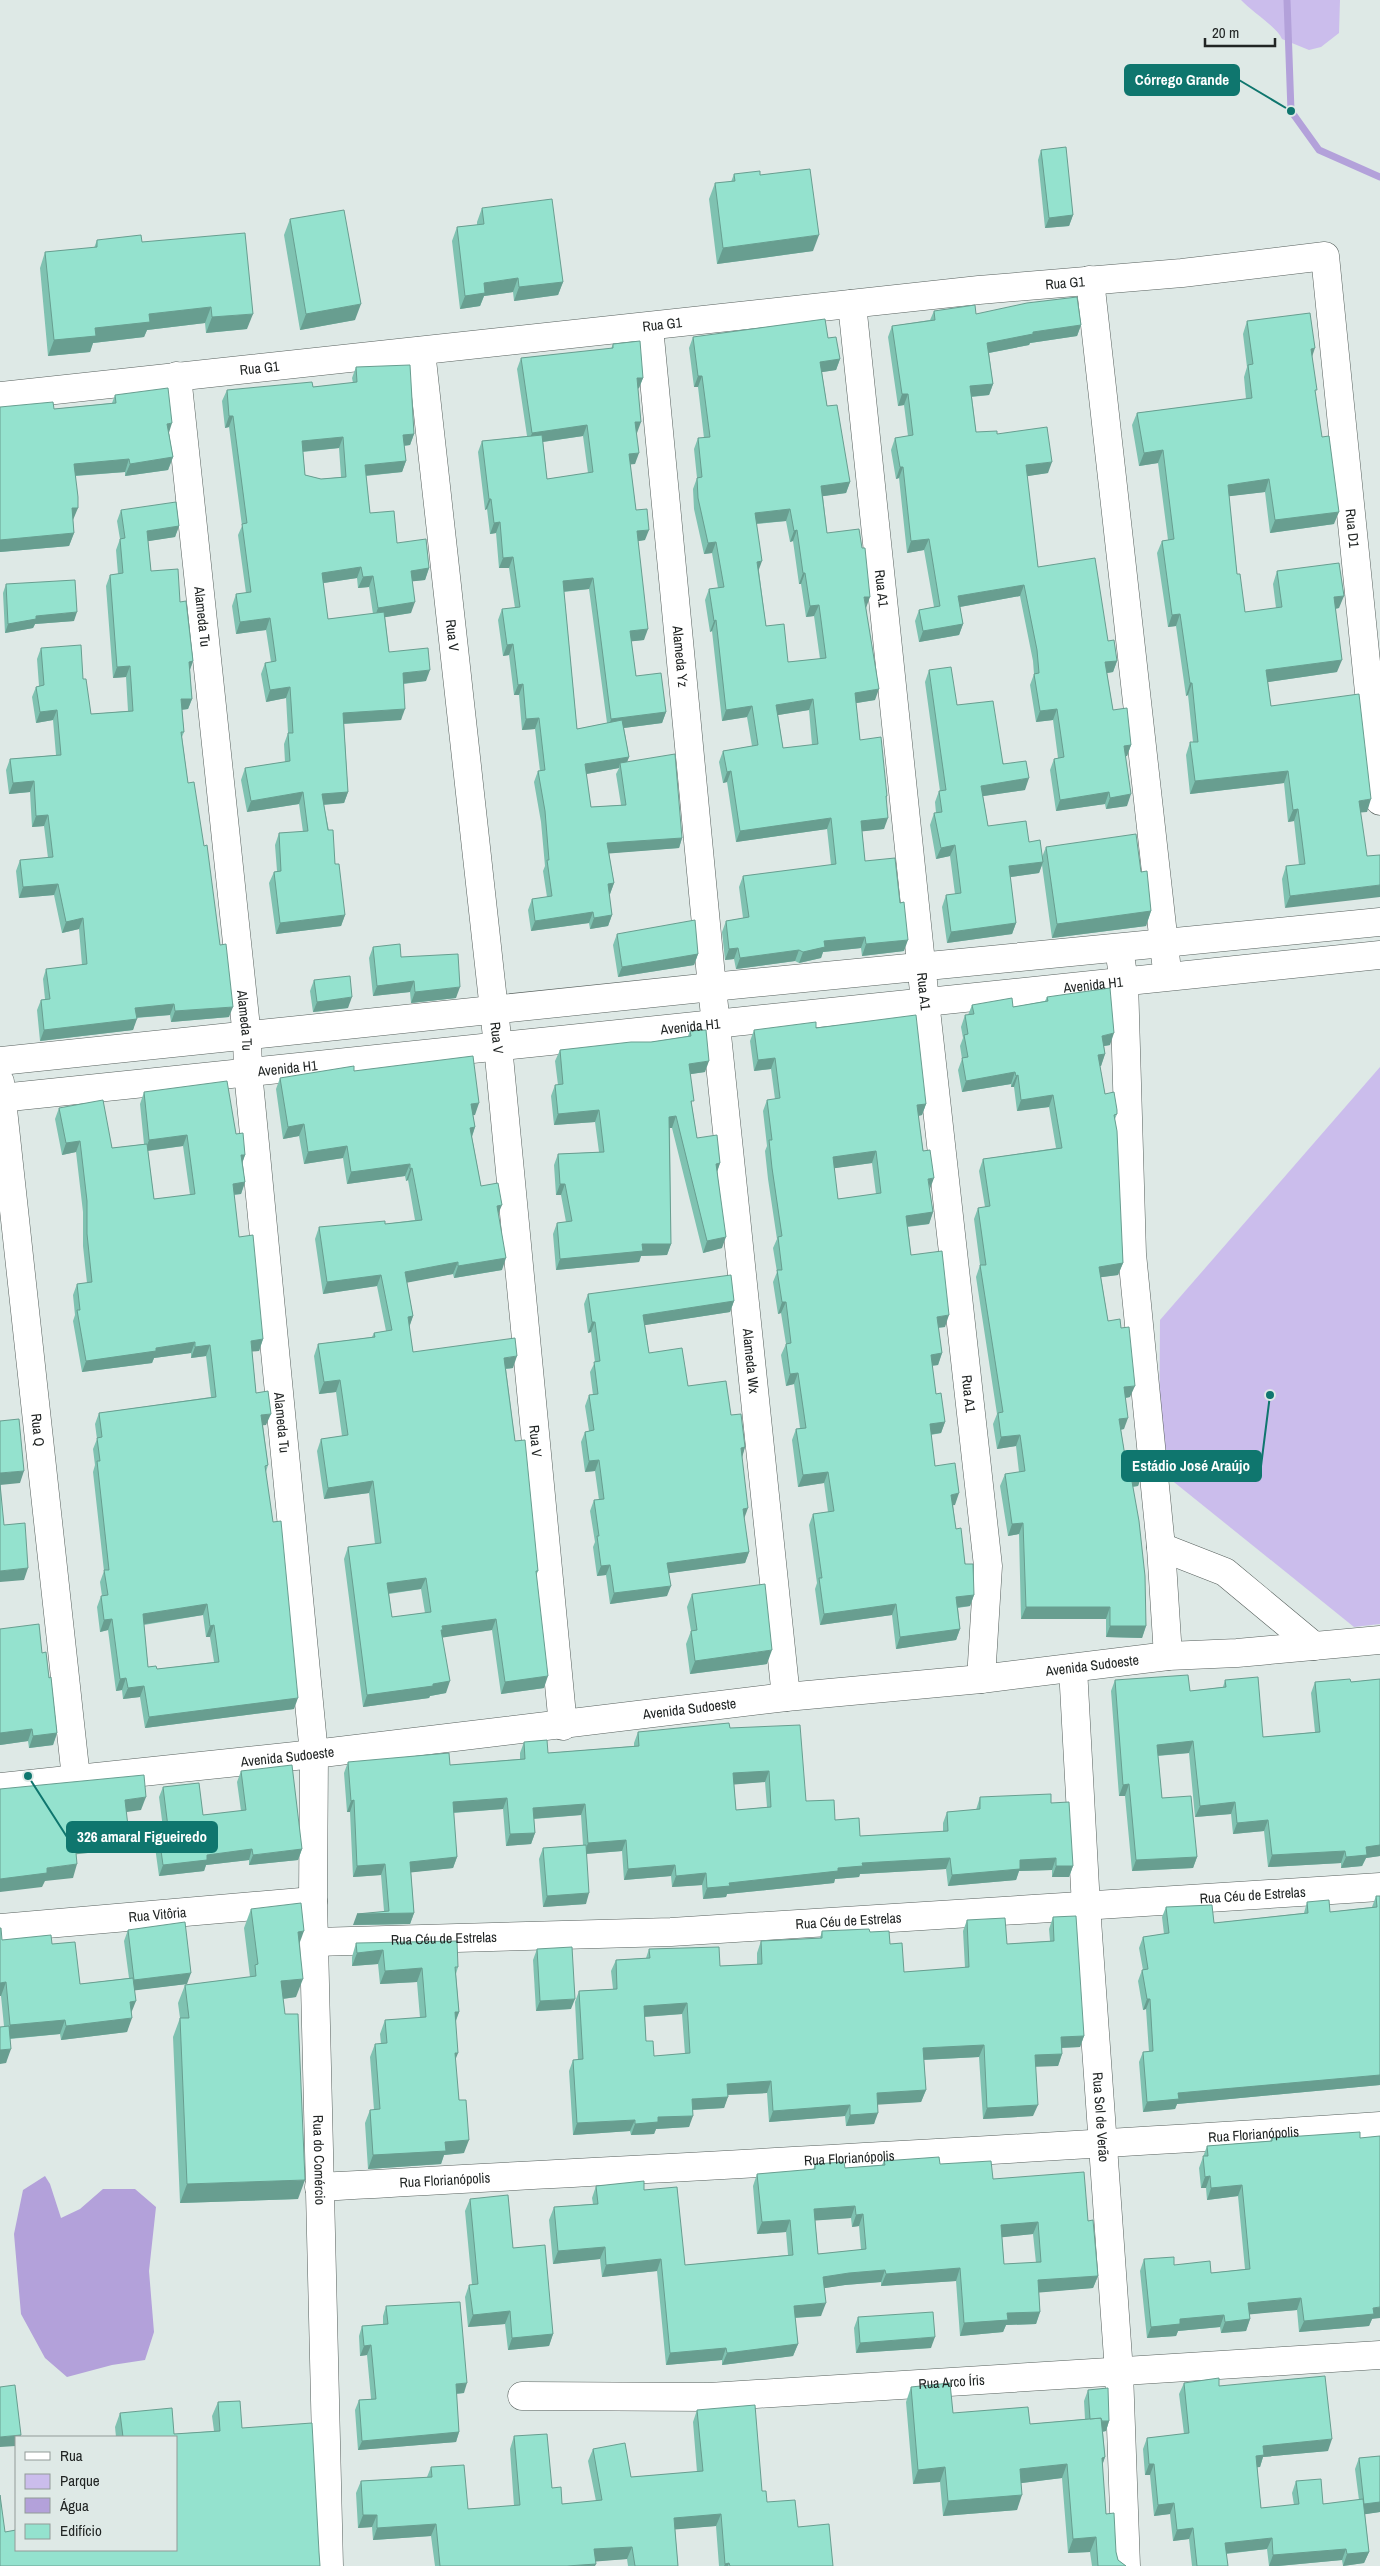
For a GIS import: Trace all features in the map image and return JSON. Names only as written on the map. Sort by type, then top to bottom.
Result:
[{"type":"street","name":"Rua G1","points":[[0,396],[852,304],[1090,280],[1182,273],[1325,256]]},
{"type":"street","name":"Rua D1","points":[[1325,256],[1380,801]]},
{"type":"street","points":[[1090,280],[1167,979]]},
{"type":"street","name":"Rua A1","points":[[852,304],[925,1001],[988,1566],[980,1679]]},
{"type":"street","name":"Alameda Yz","points":[[649,327],[716,1025]]},
{"type":"street","name":"Rua V","points":[[422,350],[498,1046],[562,1726]]},
{"type":"street","name":"Alameda Tu","points":[[177,376],[247,1036],[248,1072],[314,1754]]},
{"type":"street","points":[[0,1061],[712,987],[1119,949],[1380,922]]},
{"type":"street","points":[[1119,949],[1124,981],[1132,1254],[1161,1547],[1168,1656]]},
{"type":"street","name":"Avenida H1","points":[[1,1093],[248,1072],[716,1025],[925,1001],[1124,981],[1167,979],[1380,955]]},
{"type":"street","name":"Alameda Wx","points":[[716,1025],[786,1697]]},
{"type":"street","name":"Rua Q","points":[[1,1093],[76,1778]]},
{"type":"street","points":[[1161,1547],[1225,1572],[1314,1646]]},
{"type":"street","name":"Avenida Sudoeste","points":[[0,1787],[314,1754],[562,1726],[786,1697],[980,1679],[1168,1656],[1380,1640]]},
{"type":"street","name":"Rua Sol de Verão","points":[[1072,1668],[1086,1906],[1119,2372],[1126,2566]]},
{"type":"street","name":"Rua do Comércio","points":[[314,1754],[313,1900],[316,1942],[330,2566]]},
{"type":"street","name":"Rua Céu de Estrelas","points":[[316,1942],[671,1932],[1380,1888]]},
{"type":"street","name":"Rua Vitôria","points":[[0,1928],[313,1900]]},
{"type":"street","name":"Rua Florianópolis","points":[[320,2187],[953,2151],[1103,2145],[1380,2126]]},
{"type":"street","name":"Rua Arco Íris","points":[[522,2396],[709,2397],[1380,2355]]},
{"type":"green space","points":[[1241,0],[1340,0],[1339,33],[1321,47],[1309,50],[1282,39],[1275,30]]},
{"type":"green space","points":[[1380,1067],[1380,1624],[1354,1627],[1159,1470],[1160,1320]]},
{"type":"water","points":[[45,2176],[50,2184],[61,2218],[80,2209],[103,2189],[135,2189],[156,2207],[149,2271],[154,2332],[145,2360],[112,2365],[67,2377],[45,2358],[21,2314],[14,2234],[23,2190]]},
{"type":"building","points":[[1066,147],[1073,215],[1049,218],[1041,150]]},
{"type":"building","points":[[810,169],[819,235],[723,248],[715,183],[735,181],[734,174],[760,171],[760,175]]},
{"type":"building","points":[[552,199],[563,282],[519,287],[518,278],[484,283],[485,293],[465,296],[457,227],[484,224],[482,208]]},
{"type":"building","points":[[344,210],[361,304],[306,314],[290,219]]},
{"type":"building","points":[[245,233],[253,314],[212,317],[211,307],[149,314],[150,322],[95,328],[96,336],[54,340],[45,252],[97,247],[97,240],[141,235],[142,242]]},
{"type":"building","points":[[1077,297],[1081,325],[1033,332],[1033,334],[987,343],[993,384],[970,386],[976,432],[997,431],[997,434],[1047,427],[1052,462],[1026,465],[1038,567],[1095,558],[1108,641],[1114,640],[1117,661],[1105,662],[1113,710],[1127,708],[1131,745],[1124,746],[1131,794],[1110,798],[1109,792],[1060,800],[1054,759],[1064,757],[1057,709],[1040,711],[1034,674],[1039,673],[1037,650],[1024,585],[958,596],[963,624],[923,631],[919,610],[940,606],[929,539],[911,541],[903,467],[900,467],[895,438],[913,435],[908,394],[902,394],[892,326],[935,320],[934,311],[975,305],[976,314],[1027,303]]},
{"type":"building","points":[[1310,313],[1315,348],[1311,349],[1317,390],[1315,390],[1322,437],[1329,436],[1339,512],[1275,520],[1269,479],[1228,485],[1237,574],[1240,574],[1245,612],[1282,607],[1277,571],[1339,563],[1344,596],[1334,597],[1342,660],[1266,670],[1271,706],[1359,694],[1371,799],[1359,801],[1367,856],[1380,855],[1380,885],[1290,896],[1286,866],[1305,864],[1298,809],[1293,810],[1288,771],[1195,781],[1190,742],[1198,742],[1192,683],[1190,683],[1180,614],[1172,615],[1162,541],[1174,539],[1163,450],[1144,453],[1137,413],[1252,398],[1248,365],[1253,364],[1247,321]]},
{"type":"building","points":[[825,319],[828,338],[836,337],[840,359],[820,362],[827,406],[837,405],[850,482],[821,486],[827,533],[859,529],[862,548],[865,548],[870,597],[864,597],[879,689],[855,693],[860,740],[881,737],[887,796],[888,818],[861,821],[865,861],[895,858],[900,903],[904,902],[908,940],[866,944],[865,937],[824,941],[825,947],[803,952],[799,950],[740,958],[738,948],[729,949],[726,921],[749,917],[743,876],[836,864],[831,818],[740,831],[731,771],[727,772],[723,751],[758,745],[752,706],[726,710],[716,620],[714,621],[709,589],[724,587],[716,542],[708,543],[698,498],[697,478],[702,477],[698,438],[710,437],[702,376],[698,376],[693,337]],"holes":[[[790,509],[794,531],[797,530],[810,606],[819,605],[826,658],[788,662],[784,624],[766,626],[757,562],[762,561],[755,513]],[[813,699],[818,744],[783,748],[776,705]]]},
{"type":"building","points":[[640,341],[643,378],[637,378],[641,422],[635,422],[639,453],[629,454],[636,510],[647,509],[649,530],[637,531],[648,629],[630,631],[636,676],[661,673],[666,712],[611,719],[593,578],[563,581],[577,729],[622,720],[629,757],[585,764],[591,807],[626,805],[620,763],[675,754],[682,838],[607,843],[614,883],[608,884],[612,915],[594,918],[593,912],[535,921],[532,899],[552,896],[547,860],[549,860],[545,811],[538,771],[545,770],[539,718],[526,719],[523,684],[518,685],[513,644],[507,645],[502,609],[520,607],[513,557],[503,558],[500,522],[494,523],[482,441],[542,435],[547,479],[593,472],[587,425],[532,433],[521,358],[613,348],[613,344]]},
{"type":"building","points":[[410,365],[414,434],[403,435],[406,461],[365,465],[370,513],[394,511],[397,543],[426,539],[429,568],[411,571],[415,602],[378,608],[373,576],[363,577],[361,567],[322,573],[328,619],[384,612],[389,652],[428,648],[430,670],[403,673],[405,709],[343,713],[348,792],[322,794],[328,830],[333,830],[335,864],[339,864],[345,915],[280,923],[274,872],[281,871],[279,833],[308,831],[303,792],[251,801],[245,768],[290,761],[288,733],[293,733],[290,687],[270,690],[265,663],[276,661],[270,618],[240,622],[236,594],[251,592],[242,524],[247,523],[233,416],[229,416],[227,390],[312,382],[313,387],[357,382],[356,367]],"holes":[[[343,437],[346,477],[321,479],[305,475],[302,441]]]},
{"type":"building","points":[[168,388],[172,423],[167,424],[173,457],[130,464],[129,459],[74,464],[78,508],[72,508],[74,533],[0,540],[0,407],[53,402],[54,409],[116,403],[115,395]]},
{"type":"building","points":[[176,502],[179,526],[147,531],[151,571],[178,569],[180,602],[186,601],[193,661],[189,662],[192,699],[181,699],[184,732],[181,732],[188,783],[194,782],[204,846],[207,845],[220,945],[226,944],[233,1007],[175,1011],[174,1004],[135,1008],[137,1019],[44,1030],[41,1000],[50,999],[46,969],[87,964],[83,918],[66,922],[58,884],[23,887],[20,860],[53,857],[48,815],[36,816],[34,781],[13,783],[10,759],[61,755],[57,710],[40,712],[36,687],[44,685],[41,648],[81,645],[83,679],[86,679],[91,714],[133,711],[130,666],[117,667],[110,575],[123,573],[120,539],[125,538],[121,510]]},
{"type":"building","points":[[75,580],[77,612],[36,616],[36,619],[8,624],[6,584]]},
{"type":"building","points":[[951,667],[957,705],[993,701],[1003,764],[1026,761],[1029,778],[981,786],[988,826],[1026,821],[1029,842],[1040,840],[1043,862],[1009,866],[1016,923],[951,932],[946,895],[961,893],[955,845],[941,848],[934,813],[942,812],[939,791],[946,790],[929,670]]},
{"type":"building","points":[[1136,834],[1141,872],[1147,871],[1151,911],[1057,924],[1046,847]]},
{"type":"building","points":[[695,920],[698,954],[622,967],[617,934]]},
{"type":"building","points":[[400,944],[401,957],[458,954],[460,987],[415,992],[414,981],[377,986],[373,947]]},
{"type":"building","points":[[350,976],[352,997],[317,1002],[314,980]]},
{"type":"building","points":[[1110,988],[1114,1033],[1102,1036],[1105,1054],[1098,1055],[1105,1094],[1114,1092],[1117,1110],[1117,1114],[1114,1115],[1117,1131],[1123,1263],[1099,1267],[1108,1321],[1120,1319],[1121,1328],[1129,1327],[1135,1386],[1124,1387],[1128,1418],[1119,1419],[1125,1456],[1140,1454],[1142,1474],[1131,1476],[1139,1521],[1145,1576],[1146,1626],[1110,1626],[1110,1607],[1026,1607],[1023,1523],[1012,1524],[1005,1474],[1025,1471],[1020,1435],[1001,1437],[998,1413],[1003,1412],[980,1265],[986,1265],[978,1208],[990,1206],[983,1159],[1062,1148],[1053,1095],[1021,1100],[1018,1075],[1016,1076],[1015,1072],[966,1081],[962,1058],[968,1057],[964,1035],[968,1034],[965,1015],[974,1014],[972,1005],[1012,998],[1013,1007],[1048,1001],[1047,997]]},
{"type":"building","points":[[916,1015],[926,1104],[917,1105],[923,1151],[930,1150],[934,1178],[928,1179],[933,1212],[906,1216],[911,1255],[942,1251],[949,1315],[937,1317],[942,1353],[931,1355],[936,1394],[941,1393],[945,1422],[930,1424],[935,1466],[955,1463],[959,1493],[951,1495],[956,1529],[961,1528],[965,1564],[973,1564],[974,1595],[956,1597],[960,1629],[900,1637],[896,1604],[824,1614],[819,1578],[822,1578],[813,1514],[834,1511],[828,1472],[803,1475],[796,1429],[806,1428],[798,1373],[790,1374],[786,1344],[791,1343],[786,1302],[782,1302],[777,1270],[782,1270],[778,1237],[782,1236],[769,1140],[772,1140],[767,1100],[780,1098],[775,1058],[758,1060],[754,1030],[816,1022],[816,1028]],"holes":[[[876,1151],[881,1193],[838,1199],[833,1157]]]},
{"type":"building","points":[[706,1030],[709,1061],[689,1064],[694,1101],[691,1101],[697,1138],[717,1135],[720,1163],[716,1164],[726,1237],[707,1241],[676,1116],[669,1117],[671,1244],[642,1244],[643,1251],[560,1259],[557,1223],[572,1221],[565,1184],[560,1184],[558,1154],[604,1152],[599,1110],[558,1114],[555,1085],[563,1084],[560,1050],[631,1042],[651,1042],[691,1036],[690,1031]]},
{"type":"building","points":[[473,1056],[479,1103],[471,1104],[475,1127],[470,1128],[481,1186],[498,1183],[502,1205],[497,1206],[506,1258],[458,1266],[458,1262],[405,1272],[413,1316],[408,1317],[413,1352],[515,1338],[517,1356],[504,1358],[515,1441],[525,1440],[538,1571],[536,1571],[548,1676],[505,1682],[496,1619],[442,1626],[443,1630],[441,1630],[450,1681],[433,1684],[433,1686],[367,1695],[348,1547],[381,1543],[373,1481],[328,1488],[321,1439],[348,1435],[340,1380],[324,1382],[318,1344],[375,1337],[374,1333],[392,1330],[381,1275],[327,1282],[319,1227],[385,1221],[385,1224],[422,1220],[410,1164],[351,1172],[347,1146],[308,1152],[304,1124],[288,1127],[280,1078],[354,1066],[354,1071]],"holes":[[[426,1578],[431,1612],[392,1617],[387,1583]]]},
{"type":"building","points":[[227,1081],[236,1134],[243,1133],[245,1155],[241,1155],[245,1182],[233,1184],[239,1237],[253,1235],[263,1339],[251,1341],[256,1393],[268,1391],[271,1414],[261,1415],[268,1465],[265,1466],[273,1522],[281,1521],[298,1698],[149,1717],[144,1686],[128,1688],[126,1678],[120,1679],[112,1619],[104,1620],[101,1596],[108,1595],[104,1570],[109,1570],[97,1461],[100,1461],[97,1438],[102,1437],[99,1413],[216,1397],[210,1345],[195,1347],[195,1342],[156,1348],[156,1351],[86,1361],[77,1310],[80,1310],[77,1284],[92,1282],[87,1234],[87,1201],[80,1141],[66,1143],[59,1108],[103,1100],[112,1148],[147,1144],[154,1199],[195,1194],[187,1135],[149,1140],[144,1092]],"holes":[[[207,1604],[210,1626],[214,1625],[219,1662],[157,1669],[156,1666],[148,1667],[143,1614]]]},
{"type":"building","points":[[731,1275],[734,1301],[643,1315],[649,1353],[682,1348],[688,1386],[726,1381],[731,1415],[741,1414],[745,1447],[741,1448],[748,1508],[743,1509],[749,1552],[667,1563],[671,1586],[614,1593],[610,1565],[601,1566],[597,1536],[599,1536],[594,1500],[604,1499],[599,1460],[589,1461],[585,1432],[594,1430],[589,1395],[598,1394],[594,1362],[600,1361],[595,1322],[592,1322],[588,1294]]},
{"type":"building","points":[[19,1419],[24,1471],[0,1473],[0,1421]]},
{"type":"building","points":[[0,1484],[4,1525],[25,1523],[28,1568],[0,1571]]},
{"type":"building","points":[[765,1584],[772,1650],[695,1661],[691,1631],[697,1630],[692,1594]]},
{"type":"building","points":[[39,1624],[42,1653],[46,1652],[49,1678],[51,1677],[57,1733],[33,1736],[32,1729],[0,1733],[0,1629]]},
{"type":"building","points":[[1188,1675],[1190,1691],[1226,1687],[1225,1680],[1258,1677],[1263,1737],[1320,1732],[1315,1682],[1350,1679],[1351,1682],[1380,1679],[1380,1845],[1366,1847],[1367,1855],[1346,1857],[1345,1851],[1272,1855],[1268,1820],[1237,1823],[1235,1802],[1200,1806],[1193,1741],[1157,1745],[1162,1798],[1191,1796],[1197,1857],[1136,1860],[1129,1784],[1123,1785],[1115,1680]]},
{"type":"building","points":[[729,1723],[730,1728],[800,1725],[806,1801],[834,1800],[835,1820],[859,1818],[860,1836],[948,1831],[947,1812],[980,1809],[980,1797],[1051,1794],[1051,1803],[1069,1802],[1073,1866],[1056,1866],[1056,1858],[1020,1860],[1020,1869],[952,1875],[950,1858],[862,1863],[863,1866],[838,1868],[838,1871],[729,1883],[730,1886],[707,1888],[706,1873],[676,1876],[675,1865],[628,1869],[626,1840],[588,1843],[585,1804],[533,1808],[535,1833],[510,1834],[507,1798],[453,1802],[457,1857],[410,1862],[414,1913],[357,1914],[389,1911],[385,1864],[357,1866],[354,1800],[351,1801],[348,1762],[449,1753],[450,1765],[525,1759],[524,1742],[547,1740],[548,1753],[639,1746],[638,1732]],"holes":[[[769,1771],[771,1807],[736,1810],[733,1773]]]},
{"type":"building","points":[[292,1765],[302,1849],[253,1855],[252,1849],[207,1855],[207,1860],[163,1865],[159,1836],[169,1835],[163,1787],[199,1783],[203,1815],[246,1810],[241,1771]]},
{"type":"building","points":[[144,1775],[146,1797],[125,1800],[129,1835],[75,1842],[77,1864],[47,1868],[47,1873],[0,1879],[0,1789]]},
{"type":"building","points":[[586,1845],[589,1893],[547,1896],[543,1848]]},
{"type":"building","points":[[1376,1896],[1380,1896],[1380,2075],[1178,2093],[1179,2099],[1147,2102],[1143,2052],[1153,2051],[1150,1999],[1147,1999],[1142,1970],[1148,1969],[1143,1937],[1169,1933],[1166,1907],[1212,1905],[1214,1923],[1308,1913],[1307,1902],[1329,1900],[1330,1912],[1377,1907]]},
{"type":"building","points":[[301,1903],[304,1931],[298,1932],[303,1979],[281,1981],[285,2014],[298,2014],[305,2180],[187,2184],[180,2018],[189,2018],[185,1985],[256,1976],[255,1965],[258,1964],[251,1909]]},
{"type":"building","points":[[1076,1916],[1084,2036],[1061,2037],[1062,2054],[1035,2055],[1038,2105],[987,2108],[984,2045],[923,2048],[926,2090],[877,2093],[878,2113],[850,2115],[850,2105],[773,2111],[771,2081],[727,2084],[728,2097],[692,2099],[693,2116],[658,2117],[658,2122],[635,2124],[635,2120],[577,2123],[573,2060],[583,2059],[579,1991],[617,1989],[616,1960],[650,1958],[649,1949],[719,1947],[720,1966],[762,1964],[761,1941],[822,1938],[822,1931],[869,1929],[870,1932],[889,1931],[890,1944],[902,1943],[904,1972],[969,1967],[967,1920],[1005,1918],[1007,1944],[1054,1941],[1053,1917]],"holes":[[[687,2003],[690,2053],[654,2056],[653,2041],[646,2041],[644,2006]]]},
{"type":"building","points":[[185,1922],[191,1973],[134,1980],[128,1930]]},
{"type":"building","points":[[0,1928],[2,1940],[51,1935],[52,1944],[75,1942],[80,1984],[133,1978],[136,2001],[130,2002],[132,2018],[66,2026],[65,2020],[10,2025],[6,1982],[0,1983]]},
{"type":"building","points":[[457,1941],[458,1967],[455,1967],[459,2012],[455,2012],[458,2053],[455,2053],[459,2100],[466,2100],[469,2140],[445,2142],[446,2151],[373,2155],[370,2110],[380,2109],[375,2044],[387,2043],[385,2020],[426,2017],[422,1968],[385,1971],[383,1950],[357,1953],[356,1943]]},
{"type":"building","points":[[572,1947],[575,1999],[540,2001],[537,1949]]},
{"type":"building","points":[[9,2026],[11,2049],[0,2050],[0,2027]]},
{"type":"building","points":[[1360,2132],[1360,2138],[1380,2136],[1380,2307],[1373,2308],[1374,2314],[1304,2321],[1301,2298],[1248,2303],[1250,2319],[1225,2322],[1224,2315],[1180,2319],[1180,2324],[1151,2327],[1144,2259],[1174,2257],[1174,2265],[1210,2261],[1211,2273],[1250,2269],[1242,2185],[1211,2188],[1210,2176],[1205,2177],[1203,2156],[1208,2156],[1207,2146],[1272,2141],[1272,2138]]},
{"type":"building","points":[[939,2157],[940,2164],[991,2161],[993,2179],[1084,2172],[1088,2221],[1093,2220],[1098,2276],[1038,2280],[1040,2312],[1007,2313],[1008,2320],[964,2323],[960,2268],[886,2274],[885,2270],[823,2277],[826,2303],[794,2306],[798,2344],[727,2353],[726,2348],[670,2353],[661,2259],[606,2265],[605,2247],[558,2251],[554,2207],[598,2204],[596,2186],[644,2181],[644,2190],[677,2187],[685,2265],[793,2255],[790,2220],[762,2222],[757,2174],[815,2169],[815,2164],[844,2162],[845,2168],[885,2165],[884,2161]],"holes":[[[855,2206],[856,2215],[863,2214],[866,2249],[818,2254],[814,2209]],[[1038,2222],[1041,2262],[1004,2264],[1001,2225]]]},
{"type":"building","points":[[508,2195],[513,2248],[545,2245],[553,2334],[512,2338],[510,2311],[473,2315],[469,2285],[478,2284],[470,2199]]},
{"type":"building","points":[[460,2302],[467,2383],[456,2384],[459,2432],[362,2441],[359,2400],[376,2399],[371,2345],[364,2346],[362,2326],[388,2324],[386,2306]]},
{"type":"building","points":[[933,2312],[935,2337],[860,2343],[858,2317]]},
{"type":"building","points":[[1325,2376],[1332,2439],[1263,2446],[1264,2455],[1256,2456],[1261,2508],[1299,2504],[1296,2481],[1321,2479],[1323,2504],[1363,2499],[1369,2552],[1347,2554],[1346,2549],[1273,2555],[1272,2538],[1225,2543],[1228,2566],[1197,2566],[1193,2528],[1177,2530],[1174,2503],[1158,2505],[1154,2464],[1149,2464],[1147,2438],[1189,2433],[1184,2383],[1219,2378],[1219,2386]]},
{"type":"building","points":[[950,2383],[953,2413],[1028,2407],[1030,2424],[1101,2418],[1105,2457],[1102,2458],[1106,2514],[1114,2513],[1116,2552],[1118,2560],[1126,2566],[1098,2566],[1096,2537],[1073,2539],[1067,2464],[1020,2469],[1022,2495],[948,2501],[945,2467],[918,2470],[911,2387]]},
{"type":"building","points":[[15,2385],[21,2435],[0,2437],[0,2387]]},
{"type":"building","points":[[1108,2388],[1109,2421],[1102,2421],[1101,2418],[1090,2419],[1088,2390]]},
{"type":"building","points":[[240,2401],[242,2428],[312,2423],[320,2566],[0,2566],[0,2495],[5,2532],[15,2530],[15,2551],[178,2551],[178,2436],[123,2436],[120,2413],[172,2408],[174,2434],[220,2431],[218,2402]]},
{"type":"building","points":[[755,2405],[762,2491],[766,2491],[767,2502],[795,2500],[798,2527],[829,2524],[833,2566],[730,2566],[729,2563],[725,2564],[721,2514],[674,2518],[678,2566],[635,2566],[632,2547],[594,2549],[596,2564],[567,2566],[440,2566],[436,2524],[377,2528],[377,2515],[363,2515],[361,2481],[432,2477],[431,2467],[464,2465],[468,2509],[520,2505],[514,2436],[547,2434],[552,2488],[561,2487],[562,2504],[602,2500],[593,2449],[625,2443],[631,2477],[703,2471],[697,2410]]},
{"type":"building","points":[[1380,2456],[1380,2502],[1364,2504],[1359,2458]]},
{"type":"waterway","points":[[1287,0],[1291,111],[1319,150],[1380,177]]},
{"type":"place","name":"Córrego Grande","points":[[1291,111]]},
{"type":"place","name":"Estádio José Araújo","points":[[1270,1395]]},
{"type":"place","name":"326 amaral Figueiredo","points":[[28,1776]]}]
